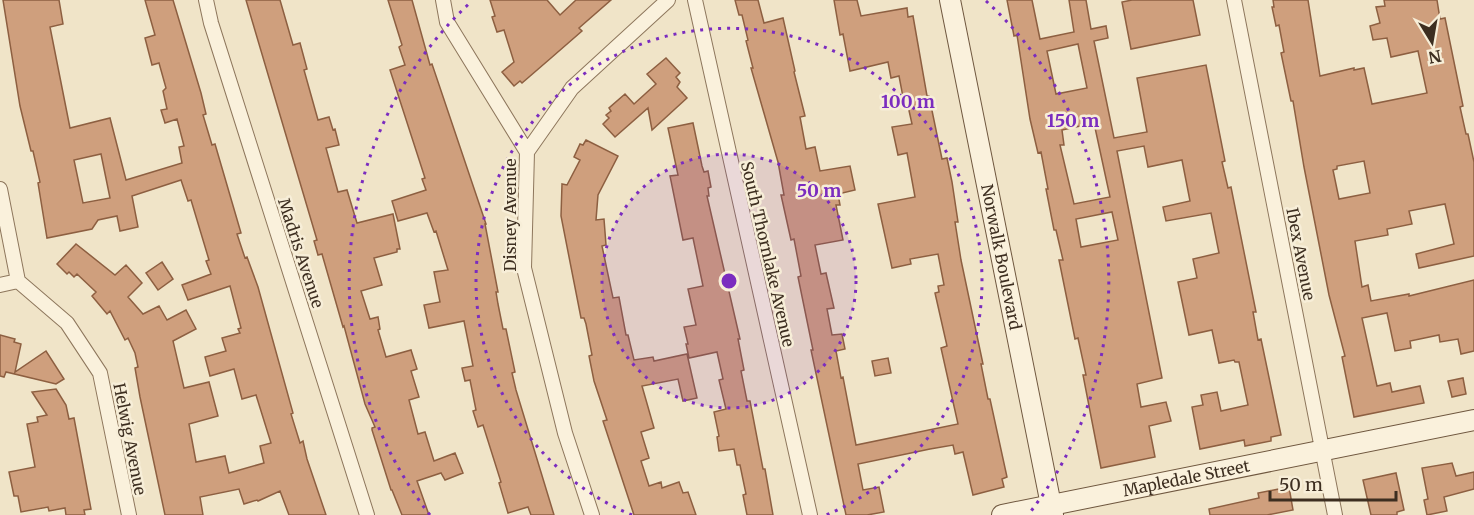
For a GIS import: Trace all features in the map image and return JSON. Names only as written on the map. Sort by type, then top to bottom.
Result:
[{"type":"street","name":"Madris Avenue","points":[[206,0],[367,515]]},
{"type":"street","name":"Disney Avenue","points":[[443,0],[447,22],[527,152],[524,268],[565,433],[592,515]]},
{"type":"street","points":[[527,152],[572,88],[668,0]]},
{"type":"street","name":"South Thornlake Avenue","points":[[694,0],[810,515]]},
{"type":"street","name":"Norwalk Boulevard","points":[[950,0],[1052,510]]},
{"type":"street","name":"Ibex Avenue","points":[[1234,0],[1335,515]]},
{"type":"street","points":[[0,189],[18,281],[0,285]]},
{"type":"street","name":"Helwig Avenue","points":[[18,281],[67,323],[100,373],[129,515]]},
{"type":"street","name":"Mapledale Street","points":[[1002,515],[1052,510],[1322,450],[1474,420]]},
{"type":"building","points":[[3,0],[59,0],[63,24],[50,27],[70,128],[110,118],[126,180],[182,163],[179,147],[184,146],[177,119],[165,123],[161,110],[167,109],[163,91],[166,88],[159,63],[152,65],[145,38],[155,35],[145,0],[173,0],[201,93],[206,114],[203,115],[212,145],[215,144],[241,233],[237,234],[258,287],[293,413],[291,414],[300,443],[303,441],[326,515],[289,515],[280,491],[258,501],[244,504],[239,489],[200,497],[203,515],[165,515],[140,397],[135,353],[128,338],[125,340],[110,311],[107,314],[92,296],[96,292],[77,274],[74,277],[69,272],[67,274],[57,264],[76,244],[115,275],[126,265],[142,283],[128,297],[143,314],[159,306],[167,320],[186,310],[196,329],[173,341],[184,388],[209,382],[218,416],[189,424],[196,462],[225,456],[229,473],[264,463],[260,446],[271,443],[256,395],[242,399],[234,369],[210,376],[205,357],[226,351],[222,338],[240,333],[238,329],[241,328],[230,286],[188,300],[182,285],[211,274],[191,200],[188,201],[181,180],[132,196],[138,227],[120,231],[117,216],[98,220],[92,229],[47,238],[38,183],[40,182],[20,106]],"holes":[[[101,154],[110,198],[83,203],[74,160]]]},
{"type":"building","points":[[246,0],[280,0],[293,45],[300,43],[307,69],[304,70],[318,120],[329,117],[333,130],[335,129],[339,145],[326,148],[338,192],[347,190],[357,223],[393,214],[400,249],[397,249],[397,252],[374,258],[382,285],[361,291],[370,319],[378,317],[380,329],[378,330],[386,357],[411,350],[417,369],[411,371],[419,397],[409,400],[418,434],[425,432],[434,461],[455,453],[463,473],[445,480],[441,473],[417,481],[429,515],[402,515],[391,490],[372,430],[375,427],[365,404],[322,254],[318,255],[314,241],[317,240]]},
{"type":"building","points":[[388,0],[412,0],[430,65],[432,64],[486,224],[498,304],[515,372],[512,373],[554,515],[531,515],[528,507],[508,513],[483,425],[478,427],[473,411],[476,410],[470,380],[465,381],[462,368],[473,366],[464,321],[429,328],[424,305],[440,302],[434,272],[448,270],[436,231],[434,232],[427,213],[398,221],[392,201],[426,190],[422,179],[425,178],[390,70],[405,65],[399,47],[402,45]]},
{"type":"building","points":[[490,0],[547,0],[560,15],[576,0],[611,0],[579,28],[582,31],[522,83],[520,81],[514,86],[502,72],[514,62],[504,30],[497,32]]},
{"type":"building","points":[[735,0],[758,0],[764,23],[783,18],[805,116],[800,117],[806,149],[815,147],[820,171],[850,166],[855,190],[838,194],[840,205],[836,205],[843,240],[815,245],[821,274],[826,273],[834,308],[827,309],[832,335],[842,334],[845,349],[836,351],[856,445],[958,424],[941,348],[947,346],[935,293],[939,292],[938,286],[944,285],[938,254],[910,259],[911,264],[892,268],[878,204],[915,197],[907,153],[898,155],[892,127],[912,124],[906,97],[903,97],[899,76],[891,78],[888,62],[850,71],[843,34],[840,35],[834,0],[857,0],[861,16],[907,8],[908,17],[913,16],[927,96],[929,96],[942,159],[947,158],[952,182],[961,260],[988,399],[990,399],[1007,477],[1002,479],[1004,487],[973,495],[963,452],[955,454],[953,445],[930,449],[858,464],[863,490],[879,487],[884,512],[846,515],[811,350],[813,350],[798,277],[801,276],[794,239],[791,240],[781,195],[784,195],[778,162],[751,68],[753,68],[742,15],[739,15]]},
{"type":"building","points":[[1007,0],[1032,0],[1040,39],[1074,32],[1069,0],[1086,0],[1091,29],[1106,26],[1108,38],[1094,41],[1114,138],[1147,132],[1137,78],[1206,65],[1225,161],[1222,162],[1228,188],[1231,187],[1256,312],[1253,312],[1258,340],[1261,339],[1281,435],[1271,437],[1271,441],[1245,446],[1244,440],[1200,449],[1192,407],[1203,405],[1201,395],[1217,392],[1221,411],[1248,405],[1239,362],[1234,360],[1219,363],[1212,330],[1189,335],[1178,282],[1197,278],[1193,259],[1219,253],[1211,213],[1166,221],[1163,207],[1190,201],[1182,160],[1148,167],[1144,146],[1117,151],[1162,378],[1137,384],[1141,407],[1166,402],[1171,421],[1149,426],[1155,457],[1101,468],[1083,375],[1086,375],[1078,338],[1075,339],[1059,260],[1063,260],[1056,230],[1054,230],[1041,152],[1038,153],[1030,119],[1017,35],[1014,36]],"holes":[[[1078,44],[1087,88],[1056,94],[1047,51]],[[1094,123],[1110,197],[1074,204],[1060,145],[1064,145],[1062,130]],[[1112,212],[1118,240],[1081,247],[1076,219]]]},
{"type":"building","points":[[1193,0],[1200,35],[1131,49],[1122,2]]},
{"type":"building","points":[[1273,0],[1308,0],[1320,76],[1364,68],[1372,104],[1427,93],[1418,51],[1391,57],[1387,38],[1373,40],[1370,26],[1380,23],[1376,7],[1385,6],[1384,0],[1437,0],[1440,19],[1445,18],[1463,106],[1460,107],[1474,162],[1474,256],[1419,268],[1416,254],[1454,244],[1445,204],[1409,211],[1412,224],[1387,229],[1388,235],[1355,241],[1362,287],[1368,285],[1371,301],[1409,294],[1409,296],[1474,280],[1474,351],[1461,354],[1458,339],[1440,342],[1439,335],[1410,341],[1411,348],[1395,351],[1387,313],[1362,318],[1377,386],[1390,383],[1392,392],[1420,386],[1424,403],[1354,417],[1342,357],[1345,356],[1329,295],[1293,101],[1291,101],[1281,53],[1284,52],[1279,25],[1276,26],[1272,7],[1274,7]],"holes":[[[1364,161],[1370,193],[1339,199],[1333,170],[1337,169],[1337,166]]]},
{"type":"building","points":[[666,58],[680,73],[676,77],[680,82],[677,87],[687,98],[652,130],[648,108],[615,137],[603,124],[609,118],[606,115],[611,111],[609,108],[625,94],[634,104],[656,84],[647,74]]},
{"type":"building","points":[[693,123],[702,166],[704,172],[708,171],[711,187],[708,188],[709,196],[707,196],[740,339],[738,339],[744,370],[741,371],[747,401],[750,401],[773,515],[747,515],[743,495],[746,494],[734,449],[719,451],[717,437],[719,436],[714,412],[726,409],[719,380],[723,379],[717,352],[689,358],[686,344],[688,344],[684,327],[696,325],[688,289],[703,286],[693,238],[683,240],[670,176],[678,175],[668,128]]},
{"type":"building","points":[[586,140],[618,156],[598,195],[596,220],[604,219],[606,245],[602,246],[613,298],[619,297],[626,335],[628,335],[634,360],[653,357],[654,361],[687,354],[697,398],[683,401],[678,379],[642,386],[654,428],[641,432],[649,458],[641,461],[649,486],[661,482],[662,488],[679,482],[683,493],[688,492],[696,515],[634,515],[603,421],[607,420],[594,381],[586,324],[584,318],[581,318],[561,216],[562,184],[567,185],[580,160],[574,157],[580,144],[583,145]]},
{"type":"building","points":[[162,262],[173,279],[158,290],[146,273]]},
{"type":"building","points":[[0,335],[15,339],[14,342],[21,344],[15,372],[46,351],[64,379],[56,384],[6,372],[4,377],[0,376]]},
{"type":"building","points":[[888,358],[891,373],[875,376],[872,361]]},
{"type":"building","points":[[1463,378],[1466,394],[1452,397],[1448,381]]},
{"type":"building","points":[[56,389],[66,405],[69,419],[74,418],[91,509],[84,510],[85,515],[66,515],[65,508],[49,511],[48,507],[21,512],[18,496],[14,496],[9,472],[35,467],[27,424],[38,422],[37,417],[47,415],[32,392]]},
{"type":"building","points":[[1452,463],[1456,476],[1474,472],[1474,489],[1444,497],[1447,511],[1427,515],[1424,500],[1428,499],[1422,468]]},
{"type":"building","points":[[1396,473],[1404,510],[1397,512],[1397,515],[1371,515],[1363,480]]},
{"type":"building","points":[[1289,487],[1293,510],[1267,515],[1210,515],[1209,509],[1259,498],[1258,493]]}]
